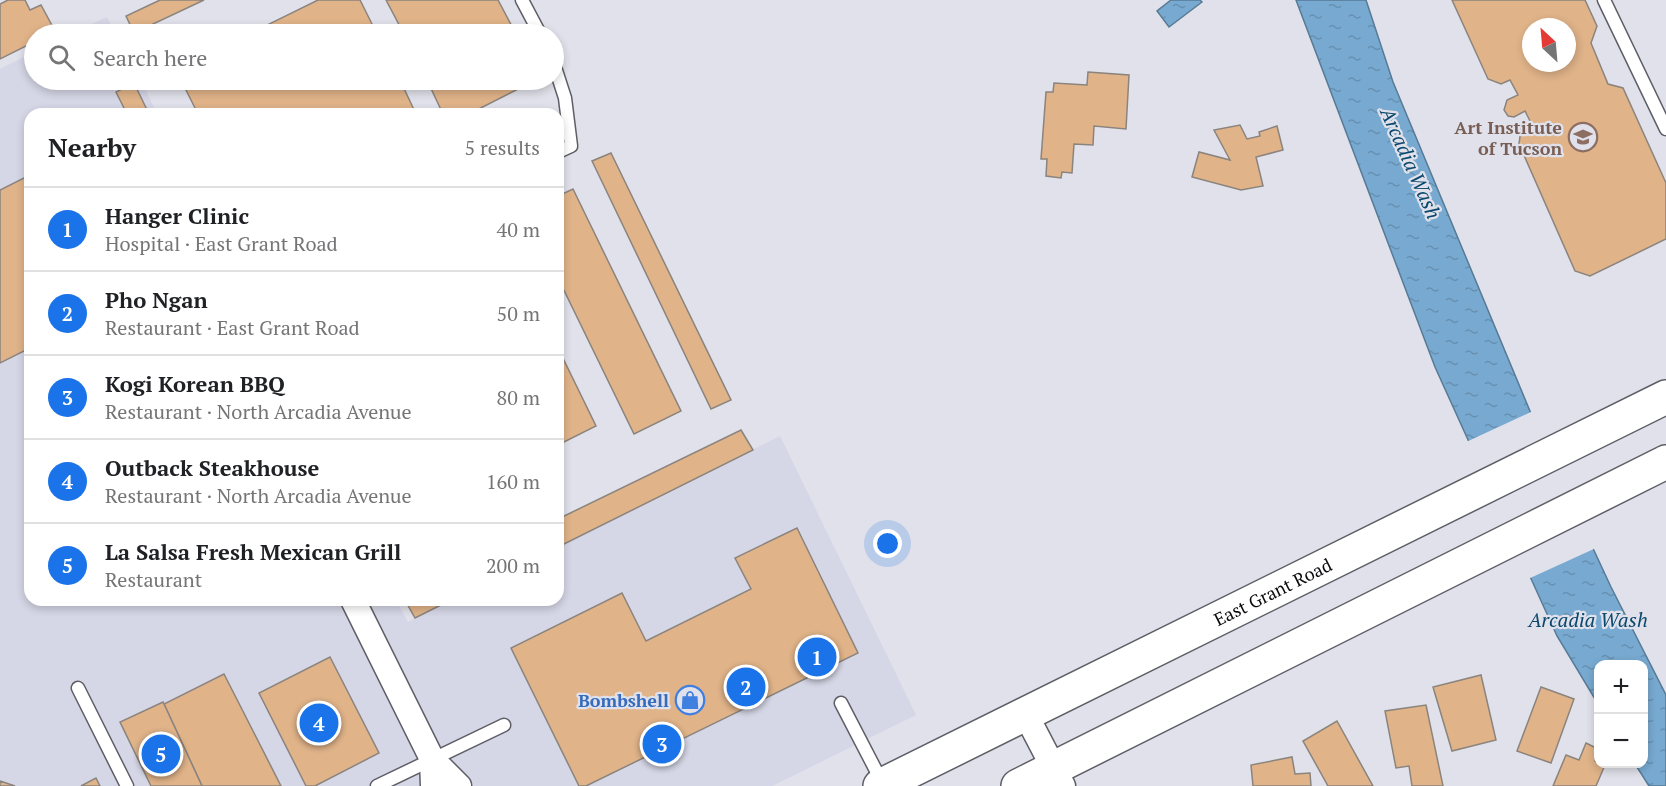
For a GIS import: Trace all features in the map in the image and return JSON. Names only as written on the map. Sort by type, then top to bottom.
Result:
[{"type":"main road","name":"East Grant Road","points":[[881,785],[1666,397]]},
{"type":"main road","points":[[1018,786],[1058,777],[1502,544],[1666,462]]},
{"type":"street","points":[[356,606],[432,759],[459,786]]},
{"type":"street","points":[[1025,712],[1058,777]]},
{"type":"street","points":[[432,759],[433,786]]},
{"type":"lane","points":[[522,0],[535,24]]},
{"type":"lane","points":[[1604,0],[1666,129]]},
{"type":"lane","points":[[563,90],[571,146],[564,149]]},
{"type":"lane","points":[[78,688],[127,786]]},
{"type":"lane","points":[[841,703],[881,785]]},
{"type":"lane","points":[[377,786],[504,725]]},
{"type":"shaded area","points":[[107,17],[111,24],[92,24]]},
{"type":"shaded area","points":[[24,57],[24,90],[146,90],[154,108],[24,108],[24,606],[399,606],[408,622],[439,606],[564,606],[564,544],[780,436],[916,715],[772,786],[0,786],[0,69]]},
{"type":"water","points":[[1171,0],[1200,0],[1202,2],[1169,27],[1157,11]]},
{"type":"water","name":"Arcadia Wash","points":[[1296,0],[1366,0],[1393,82],[1537,428],[1611,587],[1666,695],[1666,786],[1649,786],[1638,768],[1648,768],[1648,660],[1594,660],[1594,697],[1557,636],[1435,367]]},
{"type":"pier","points":[[1533,411],[1596,548],[1528,579],[1466,442]]},
{"type":"building","points":[[8,0],[25,0],[30,10],[41,5],[51,24],[24,24],[24,47],[0,59],[0,4]]},
{"type":"building","points":[[160,0],[204,0],[153,24],[130,24],[126,16]]},
{"type":"building","points":[[318,0],[360,0],[372,24],[269,24]]},
{"type":"building","points":[[386,0],[498,0],[511,24],[399,24]]},
{"type":"building","name":"Art Institute of Tucson","points":[[1452,0],[1585,0],[1597,26],[1591,43],[1608,84],[1623,88],[1666,183],[1666,239],[1590,276],[1575,271],[1519,144],[1521,129],[1532,125],[1525,111],[1514,117],[1508,116],[1504,110],[1507,100],[1518,95],[1510,80],[1501,84],[1488,79]]},
{"type":"building","points":[[1088,72],[1129,75],[1126,129],[1094,126],[1093,145],[1074,144],[1072,173],[1062,172],[1061,178],[1046,176],[1047,159],[1041,159],[1046,92],[1053,92],[1054,83],[1087,85]]},
{"type":"building","points":[[137,90],[146,108],[124,108],[116,92]]},
{"type":"building","points":[[186,90],[405,90],[413,108],[195,108]]},
{"type":"building","points":[[432,90],[516,90],[481,108],[440,108]]},
{"type":"building","points":[[1240,125],[1247,139],[1260,136],[1259,132],[1277,126],[1283,150],[1256,157],[1263,186],[1241,190],[1192,177],[1199,152],[1230,160],[1214,130]]},
{"type":"building","points":[[611,153],[731,400],[711,409],[592,161]]},
{"type":"building","points":[[24,178],[24,351],[0,363],[0,190]]},
{"type":"building","points":[[573,189],[681,411],[634,434],[564,290],[564,193]]},
{"type":"building","points":[[564,360],[596,426],[564,442]]},
{"type":"building","points":[[741,430],[753,450],[564,544],[564,516]]},
{"type":"building","points":[[797,528],[858,653],[586,786],[579,786],[511,648],[622,593],[646,641],[751,589],[735,558]]},
{"type":"building","points":[[408,606],[439,606],[415,618]]},
{"type":"building","points":[[330,657],[379,753],[315,786],[306,786],[259,693]]},
{"type":"building","points":[[224,674],[281,786],[202,786],[164,704]]},
{"type":"building","points":[[1481,675],[1496,740],[1452,751],[1433,687]]},
{"type":"building","points":[[1541,687],[1574,699],[1551,763],[1517,751]]},
{"type":"building","points":[[163,702],[202,786],[151,786],[120,722]]},
{"type":"building","points":[[1426,705],[1443,786],[1412,786],[1409,766],[1396,768],[1385,711]]},
{"type":"building","points":[[1337,721],[1373,786],[1328,786],[1303,741]]},
{"type":"building","points":[[1586,743],[1594,747],[1594,768],[1604,768],[1596,786],[1553,786],[1566,755],[1579,760]]},
{"type":"building","points":[[1292,757],[1295,774],[1310,773],[1311,786],[1253,786],[1251,765]]},
{"type":"building","points":[[96,778],[100,786],[81,786]]},
{"type":"building","points":[[0,781],[15,786],[0,786]]},
{"type":"place","name":"Art Institute of Tucson","points":[[1583,137]]},
{"type":"place","name":"Hanger Clinic","points":[[817,657]]},
{"type":"place","name":"Pho Ngan","points":[[746,687]]},
{"type":"place","name":"Bombshell","points":[[690,700]]},
{"type":"place","name":"Outback Steakhouse","points":[[319,723]]},
{"type":"place","name":"Kogi Korean BBQ","points":[[662,744]]},
{"type":"place","name":"La Salsa Fresh Mexican Grill","points":[[161,754]]}]
